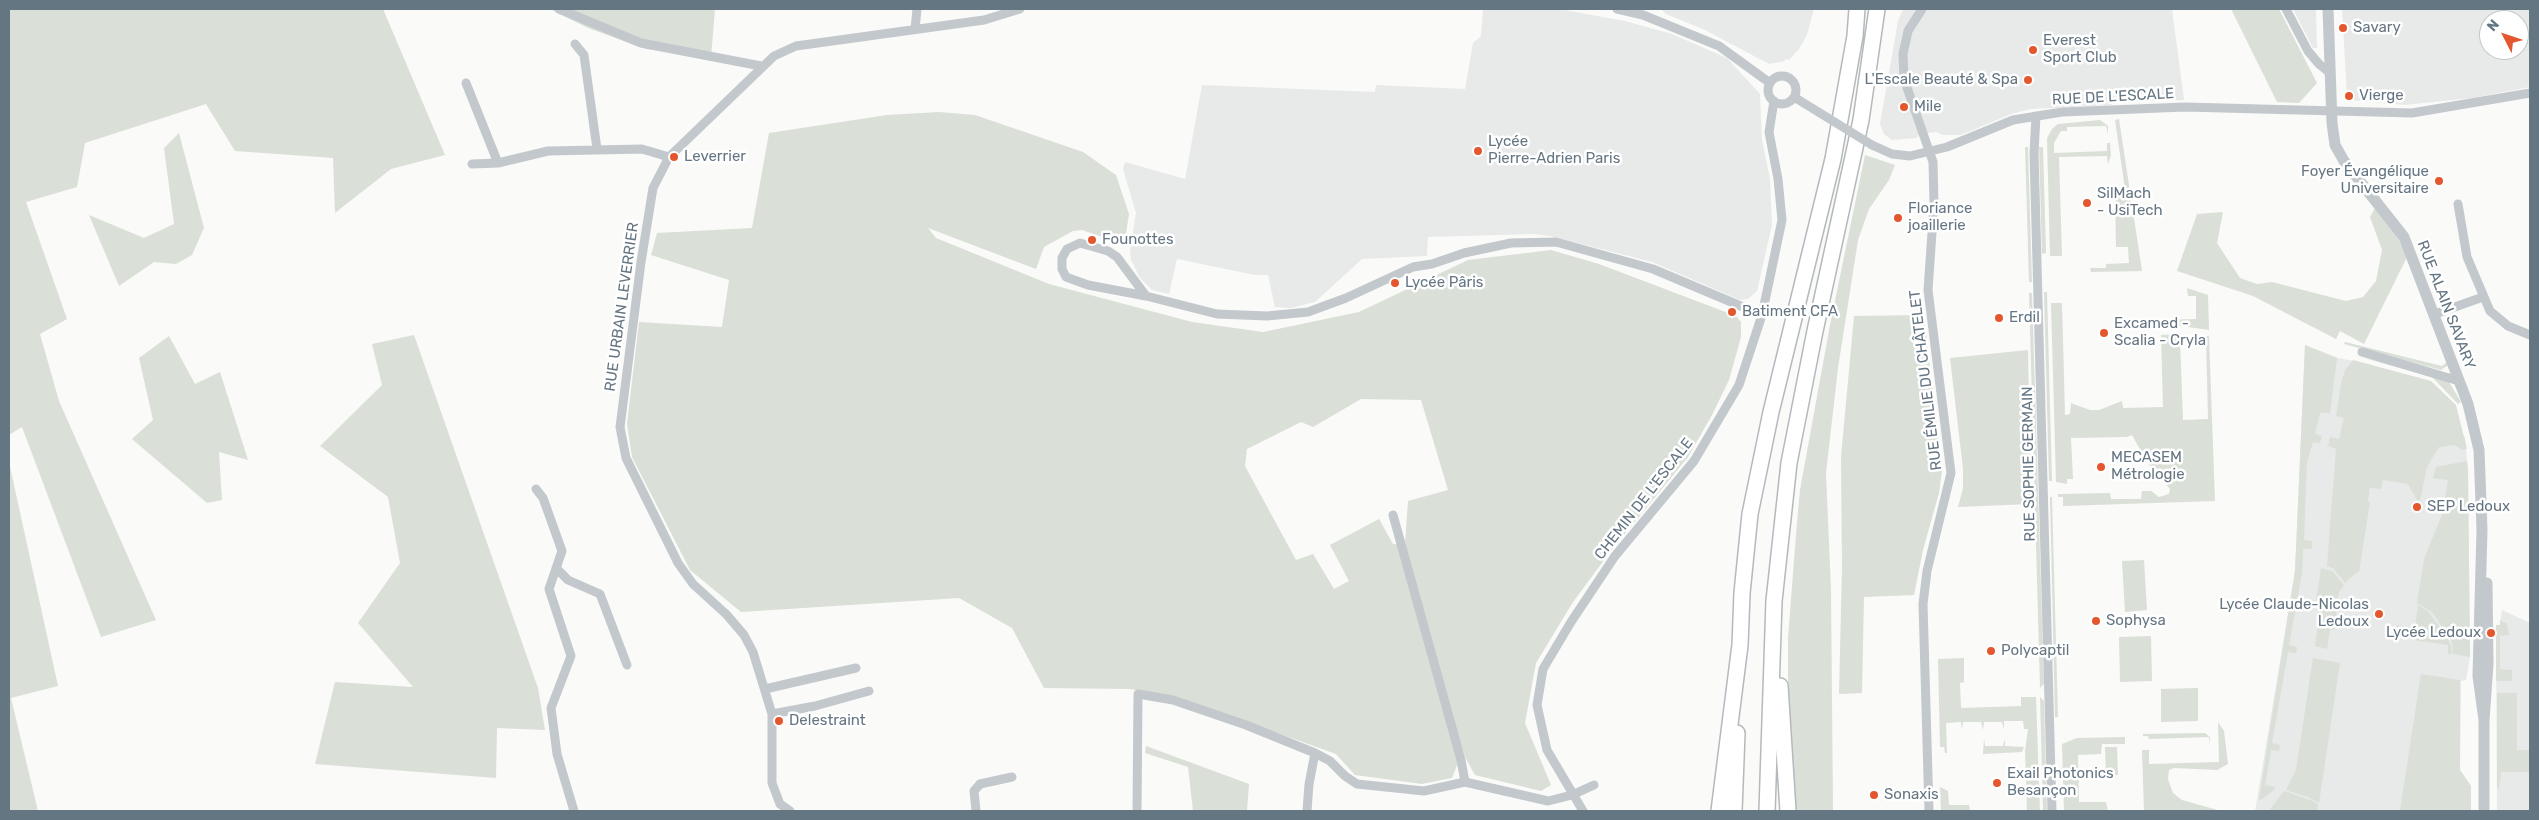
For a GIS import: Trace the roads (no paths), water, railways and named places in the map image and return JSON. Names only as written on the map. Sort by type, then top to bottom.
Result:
[{"type":"highway","points":[[1734,811],[1739,651],[1746,548],[1760,457],[1833,159],[1846,90],[1857,9]]},
{"type":"highway","points":[[1767,811],[1774,601],[1789,463],[1817,322],[1861,120],[1877,9]]},
{"type":"highway","points":[[1774,601],[1788,811]]},
{"type":"highway","points":[[1719,811],[1739,651]]},
{"type":"street","points":[[559,9],[641,43],[761,66]]},
{"type":"street","points":[[915,29],[917,9]]},
{"type":"street","name":"RUE URBAIN LEVERRIER","points":[[790,811],[780,804],[772,783],[772,714],[753,652],[744,636],[728,615],[693,584],[678,563],[626,458],[624,450],[620,427],[641,262],[653,188],[669,157],[761,66],[774,56],[796,46],[984,20],[1020,9]]},
{"type":"street","points":[[1617,9],[1644,12],[1719,46],[1770,83]]},
{"type":"street","name":"RUE ÉMILIE DU CHÂTELET","points":[[1922,9],[1908,31],[1903,54],[1904,79],[1915,114],[1931,152],[1934,204],[1928,284],[1951,473],[1927,571],[1923,604],[1930,811]]},
{"type":"street","points":[[2286,9],[2308,51],[2318,64],[2330,73]]},
{"type":"street","name":"RUE ALAIN SAVARY","points":[[2328,9],[2331,110],[2335,145],[2339,153],[2404,238],[2435,314],[2472,418],[2481,463],[2482,530],[2478,676],[2484,720],[2484,811]]},
{"type":"street","points":[[575,44],[584,55],[597,149]]},
{"type":"street","points":[[1780,76],[1789,78],[1794,84],[1794,97],[1787,103],[1774,101],[1769,95],[1770,83],[1780,76]]},
{"type":"street","points":[[466,83],[498,163]]},
{"type":"street","name":"RUE DE L'ESCALE","points":[[1794,97],[1872,145],[1903,156],[1931,152],[2013,120],[2062,112],[2185,107],[2412,113],[2530,93]]},
{"type":"street","name":"CHEMIN DE L'ESCALE","points":[[1583,811],[1547,750],[1540,724],[1538,705],[1543,670],[1571,622],[1615,556],[1694,461],[1739,385],[1762,315],[1782,220],[1778,178],[1769,132],[1774,101]]},
{"type":"street","name":"RUE SOPHIE GERMAIN","points":[[2036,116],[2034,153],[2052,811]]},
{"type":"street","points":[[472,164],[498,163],[548,151],[597,149],[642,149],[669,157]]},
{"type":"street","points":[[2458,204],[2466,251],[2483,297],[2493,316],[2508,326],[2530,335]]},
{"type":"street","points":[[1146,296],[1117,257],[1108,251],[1080,243],[1067,249],[1062,258],[1062,269],[1069,279],[1088,285],[1146,296],[1217,314],[1267,316],[1308,312],[1346,298],[1413,267],[1432,264],[1464,253],[1533,241],[1556,242],[1653,269],[1762,315]]},
{"type":"street","points":[[2435,314],[2483,297]]},
{"type":"street","points":[[2362,352],[2459,381]]},
{"type":"street","points":[[536,489],[543,498],[562,551],[549,588],[571,656],[551,708],[557,754],[574,811]]},
{"type":"street","points":[[1393,515],[1461,760],[1465,782]]},
{"type":"street","points":[[556,568],[568,580],[600,594],[627,665]]},
{"type":"street","points":[[765,689],[856,668]]},
{"type":"street","points":[[772,714],[814,706],[869,691]]},
{"type":"street","points":[[1137,811],[1138,694],[1172,700],[1246,725],[1315,753],[1330,761],[1345,776],[1357,784],[1424,791],[1465,782],[1548,801],[1572,795],[1594,785]]},
{"type":"street","points":[[1307,811],[1309,784],[1315,753]]},
{"type":"street","points":[[976,811],[974,791],[980,784],[1012,777]]},
{"type":"place","name":"Savary","points":[[2343,28]]},
{"type":"place","name":"Everest Sport Club","points":[[2033,50]]},
{"type":"place","name":"L'Escale Beauté & Spa","points":[[2028,80]]},
{"type":"place","name":"Vierge","points":[[2349,96]]},
{"type":"place","name":"Mile","points":[[1904,107]]},
{"type":"place","name":"Lycée Pierre-Adrien Paris","points":[[1478,151]]},
{"type":"place","name":"Leverrier","points":[[674,157]]},
{"type":"place","name":"Foyer Évangélique Universitaire","points":[[2439,181]]},
{"type":"place","name":"SilMach - UsiTech","points":[[2087,203]]},
{"type":"place","name":"Floriance joaillerie","points":[[1898,218]]},
{"type":"place","name":"Founottes","points":[[1092,240]]},
{"type":"place","name":"Lycée Pâris","points":[[1395,283]]},
{"type":"place","name":"Batiment CFA","points":[[1732,312]]},
{"type":"place","name":"Erdil","points":[[1999,318]]},
{"type":"place","name":"Excamed - Scalia - Cryla","points":[[2104,333]]},
{"type":"place","name":"MECASEM Métrologie","points":[[2101,467]]},
{"type":"place","name":"SEP Ledoux","points":[[2417,507]]},
{"type":"place","name":"Lycée Claude-Nicolas Ledoux","points":[[2379,614]]},
{"type":"place","name":"Sophysa","points":[[2096,621]]},
{"type":"place","name":"Lycée Ledoux","points":[[2491,633]]},
{"type":"place","name":"Polycaptil","points":[[1991,651]]},
{"type":"place","name":"Delestraint","points":[[779,721]]},
{"type":"place","name":"Exail Photonics Besançon","points":[[1997,783]]},
{"type":"place","name":"Sonaxis","points":[[1874,795]]}]
